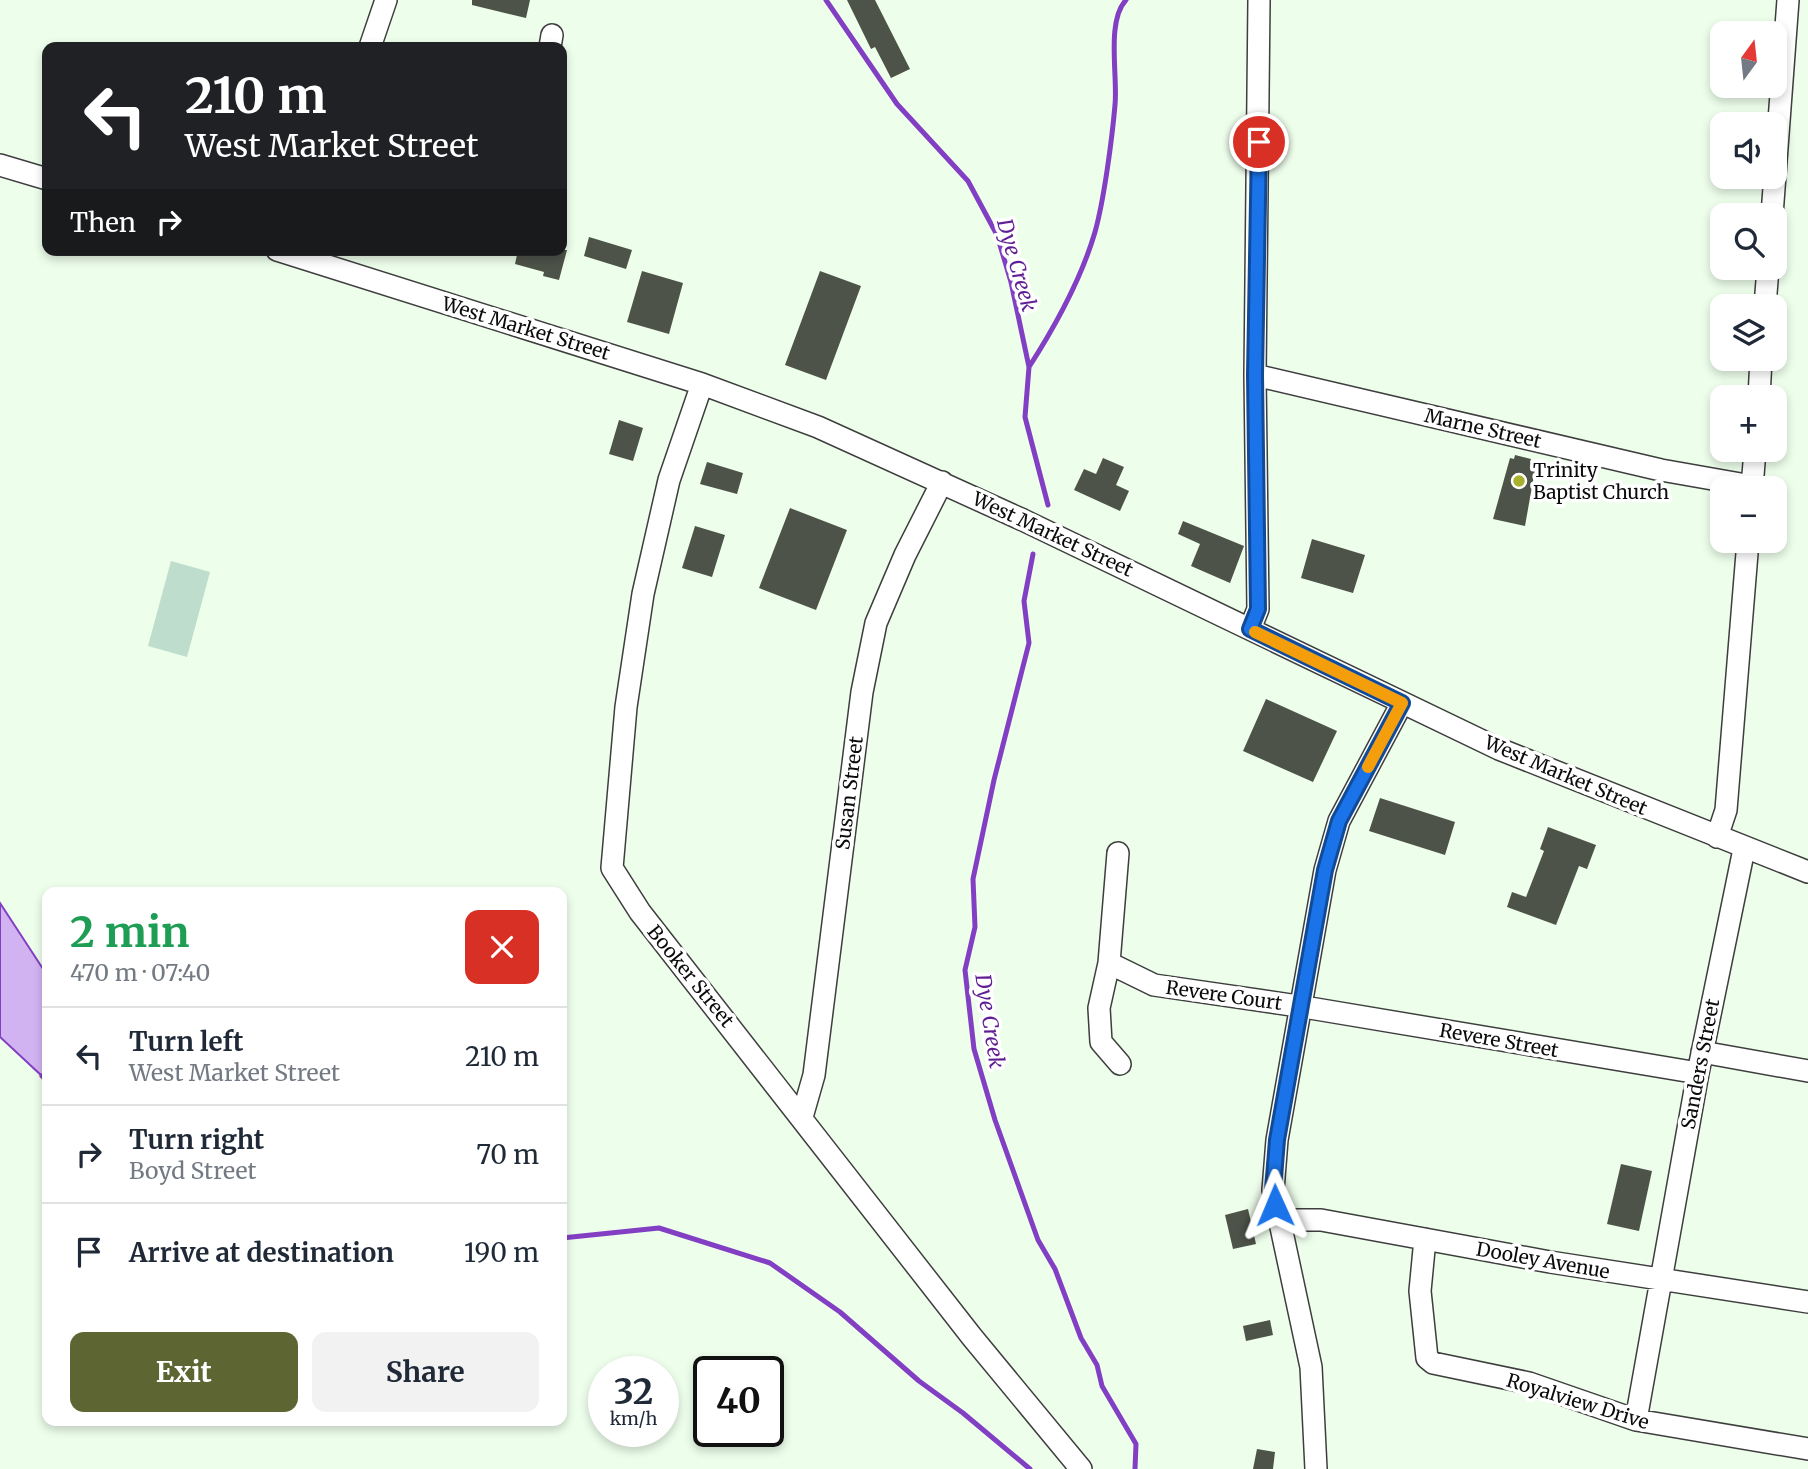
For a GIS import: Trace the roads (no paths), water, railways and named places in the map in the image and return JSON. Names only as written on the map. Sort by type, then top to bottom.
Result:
[{"type":"street","points":[[372,42],[386,0]]},
{"type":"street","points":[[1250,629],[1258,609],[1255,375],[1259,0]]},
{"type":"street","points":[[1773,203],[1788,0]]},
{"type":"street","points":[[0,164],[42,177]]},
{"type":"street","name":"West Market Street","points":[[301,256],[702,384],[818,427],[942,482],[1499,749],[1744,849],[1808,872]]},
{"type":"street","name":"Marne Street","points":[[1255,375],[1710,479]]},
{"type":"street","name":"Booker Street","points":[[702,384],[669,480],[643,594],[626,707],[612,868],[640,912],[972,1336],[1081,1469]]},
{"type":"street","name":"Susan Street","points":[[802,1117],[814,1075],[862,692],[876,623],[905,555],[942,482]]},
{"type":"street","points":[[1717,837],[1726,810],[1747,553]]},
{"type":"street","points":[[1316,1469],[1311,1367],[1273,1190],[1277,1140],[1325,870],[1339,821],[1402,703]]},
{"type":"street","name":"Sanders Street","points":[[1636,1420],[1698,1073],[1744,849]]},
{"type":"street","points":[[1118,853],[1110,963],[1099,1008],[1101,1042],[1120,1064]]},
{"type":"street","name":"Revere Court","points":[[1110,963],[1154,985],[1301,1007]]},
{"type":"street","name":"Revere Street","points":[[1301,1007],[1698,1073]]},
{"type":"street","points":[[1702,1052],[1808,1071]]},
{"type":"street","name":"Dooley Avenue","points":[[1278,1220],[1321,1220],[1660,1280],[1808,1302]]},
{"type":"street","name":"Royalview Drive","points":[[1424,1239],[1420,1291],[1427,1358],[1433,1363],[1529,1383],[1636,1420],[1808,1449]]},
{"type":"waterway","name":"Dye Creek","points":[[826,0],[897,104],[968,181],[997,235],[1011,282],[1029,367],[1025,417],[1048,505]]},
{"type":"waterway","points":[[1029,367],[1067,302],[1095,232],[1114,119],[1116,21],[1126,0]]},
{"type":"waterway","name":"Dye Creek","points":[[1033,554],[1024,601],[1029,643],[994,780],[973,879],[975,927],[965,970],[974,1049],[995,1120],[1038,1240],[1055,1269],[1081,1338],[1097,1365],[1102,1386],[1136,1444],[1135,1469]]},
{"type":"waterway","points":[[567,1237],[659,1228],[770,1263],[840,1312],[919,1381],[963,1413],[1030,1469]]},
{"type":"place","name":"Trinity Baptist Church","points":[[1519,481]]}]
